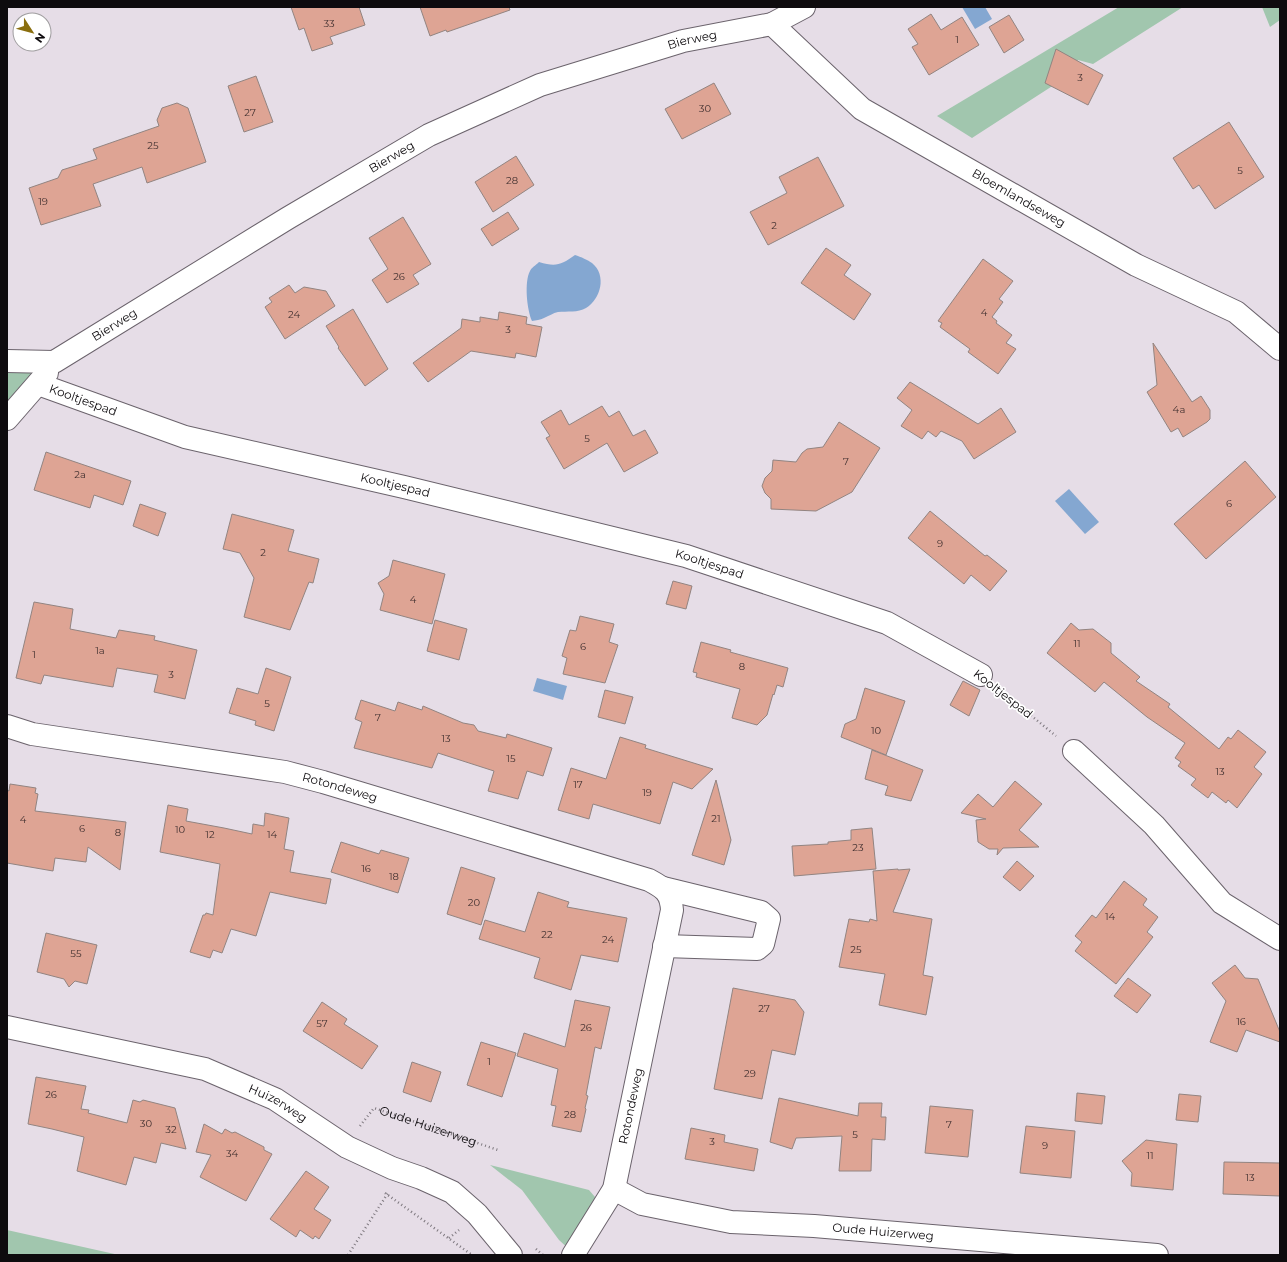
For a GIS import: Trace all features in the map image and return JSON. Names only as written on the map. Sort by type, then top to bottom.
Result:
[{"type":"street","name":"Bierweg","points":[[54,362],[288,218],[429,134],[540,85],[683,41],[772,24],[804,7]]},
{"type":"street","name":"Bloemlandseweg","points":[[772,24],[862,109],[1136,266],[1236,312],[1280,350]]},
{"type":"street","points":[[7,361],[54,362]]},
{"type":"street","points":[[7,419],[38,384],[54,362]]},
{"type":"street","name":"Kooltjespad","points":[[38,384],[185,437],[404,487],[686,556],[888,623],[981,675]]},
{"type":"street","name":"Rotondeweg","points":[[7,726],[32,734],[285,772],[338,786],[649,880],[663,888],[760,912],[769,919],[763,944],[757,950],[664,946]]},
{"type":"street","points":[[1074,751],[1154,825],[1222,903],[1280,939]]},
{"type":"street","name":"Rotondeweg","points":[[573,1255],[614,1189],[672,910],[671,899],[663,888]]},
{"type":"street","name":"Huizerweg","points":[[7,1027],[205,1069],[275,1099],[347,1147],[392,1168],[421,1178],[452,1192],[478,1214],[511,1255]]},
{"type":"street","name":"Oude Huizerweg","points":[[614,1189],[642,1204],[731,1222],[821,1227],[1157,1255]]},
{"type":"path","name":"Kooltjespad","points":[[981,675],[1074,751]]},
{"type":"path","name":"Oude Huizerweg","points":[[347,1147],[374,1108],[498,1150]]},
{"type":"path","points":[[382,1191],[472,1255]]},
{"type":"path","points":[[348,1255],[388,1195]]},
{"type":"green space","points":[[1119,7],[1183,7],[1093,64],[1078,60],[1071,74],[972,138],[937,116]]},
{"type":"green space","points":[[1262,7],[1280,7],[1280,20],[1270,27]]},
{"type":"green space","points":[[7,366],[28,367],[32,373],[30,383],[7,412]]},
{"type":"green space","points":[[490,1165],[589,1190],[595,1197],[593,1206],[571,1251],[559,1240],[522,1190]]},
{"type":"green space","points":[[7,1230],[119,1255],[7,1255]]},
{"type":"water","points":[[962,7],[985,7],[992,19],[975,29]]},
{"type":"water","points":[[575,255],[592,263],[600,274],[600,287],[595,299],[583,310],[558,312],[542,319],[532,321],[527,296],[527,282],[532,268],[539,262],[554,265],[562,263]]},
{"type":"water","points":[[1069,489],[1099,522],[1085,534],[1055,501]]},
{"type":"water","points":[[537,678],[567,686],[563,700],[533,691]]},
{"type":"building","points":[[291,7],[359,7],[365,25],[330,37],[333,44],[312,51],[304,28],[299,30]]},
{"type":"building","points":[[420,7],[509,7],[510,10],[447,32],[446,30],[430,36]]},
{"type":"building","points":[[931,14],[941,30],[962,17],[979,45],[929,75],[912,47],[918,44],[908,29]]},
{"type":"building","points":[[1009,15],[1024,40],[1004,53],[989,27]]},
{"type":"building","points":[[1056,49],[1103,75],[1088,105],[1045,83]]},
{"type":"building","points":[[256,76],[273,122],[244,132],[228,86]]},
{"type":"building","points":[[714,83],[731,114],[682,139],[665,109]]},
{"type":"building","points":[[177,103],[188,108],[206,162],[147,183],[142,167],[93,184],[101,206],[41,225],[29,188],[58,178],[62,170],[97,159],[93,149],[159,126],[157,120],[162,108]]},
{"type":"building","points":[[1229,122],[1264,177],[1215,209],[1199,185],[1193,189],[1173,158]]},
{"type":"building","points":[[516,156],[534,185],[493,212],[475,182]]},
{"type":"building","points":[[818,157],[844,206],[768,245],[750,212],[787,193],[779,177]]},
{"type":"building","points":[[508,212],[519,229],[492,246],[481,229]]},
{"type":"building","points":[[403,217],[431,264],[413,275],[419,284],[387,303],[372,280],[388,269],[369,238]]},
{"type":"building","points":[[826,248],[851,265],[844,275],[871,294],[854,320],[801,283]]},
{"type":"building","points":[[983,259],[1013,281],[999,299],[1003,302],[992,317],[997,321],[996,323],[1012,335],[1006,343],[1016,349],[998,374],[968,352],[970,349],[940,327],[942,323],[938,321]]},
{"type":"building","points":[[289,285],[295,293],[304,287],[326,291],[335,306],[285,339],[265,307],[272,302],[269,298]]},
{"type":"building","points":[[353,309],[388,369],[365,386],[338,348],[339,347],[326,326]]},
{"type":"building","points":[[499,312],[527,317],[526,324],[542,327],[536,357],[516,353],[515,358],[471,351],[428,382],[413,363],[461,328],[462,319],[480,322],[480,317],[498,320]]},
{"type":"building","points":[[1153,343],[1192,402],[1201,396],[1210,410],[1210,419],[1207,422],[1183,437],[1178,428],[1171,432],[1147,392],[1157,385]]},
{"type":"building","points":[[910,382],[978,424],[1001,408],[1016,432],[974,459],[962,441],[941,431],[936,437],[928,431],[922,439],[901,426],[912,410],[897,398]]},
{"type":"building","points":[[602,406],[609,417],[619,411],[633,436],[645,430],[658,453],[624,472],[607,443],[564,469],[546,438],[550,436],[541,422],[561,410],[569,425]]},
{"type":"building","points":[[839,422],[880,448],[852,492],[816,511],[771,509],[771,499],[765,493],[762,486],[765,478],[772,471],[773,460],[796,462],[802,453],[807,449],[823,447]]},
{"type":"building","points":[[46,452],[131,481],[123,505],[94,495],[90,508],[34,490]]},
{"type":"building","points":[[1245,461],[1276,497],[1206,559],[1174,524]]},
{"type":"building","points":[[140,504],[166,513],[158,536],[133,526]]},
{"type":"building","points":[[930,511],[985,556],[987,555],[1007,571],[990,591],[971,575],[964,584],[908,538]]},
{"type":"building","points":[[232,514],[294,530],[288,551],[319,559],[313,583],[309,582],[290,630],[244,617],[254,578],[240,553],[223,549]]},
{"type":"building","points":[[393,560],[445,574],[432,624],[380,610],[384,594],[378,583],[389,576]]},
{"type":"building","points":[[673,581],[692,586],[686,609],[666,604]]},
{"type":"building","points":[[34,602],[73,609],[70,629],[116,638],[119,630],[155,636],[154,640],[197,650],[185,699],[154,692],[158,675],[117,668],[113,687],[44,675],[41,684],[16,678]]},
{"type":"building","points":[[580,616],[614,624],[609,642],[618,645],[605,683],[563,674],[567,658],[562,656],[570,630],[576,631]]},
{"type":"building","points":[[435,620],[467,629],[459,660],[427,651]]},
{"type":"building","points":[[1071,623],[1079,630],[1093,629],[1111,643],[1111,653],[1140,677],[1136,681],[1170,704],[1168,707],[1219,749],[1228,737],[1231,739],[1238,730],[1266,752],[1254,767],[1262,774],[1237,808],[1228,800],[1226,803],[1212,792],[1208,798],[1191,785],[1196,779],[1178,766],[1181,762],[1175,758],[1185,743],[1147,717],[1104,682],[1095,692],[1047,653]]},
{"type":"building","points":[[701,642],[731,650],[730,652],[788,668],[783,687],[777,685],[767,715],[757,725],[732,718],[740,689],[696,677],[697,673],[693,672]]},
{"type":"building","points":[[266,668],[291,677],[274,731],[255,725],[256,721],[229,713],[237,688],[258,694]]},
{"type":"building","points":[[963,681],[980,690],[969,716],[950,705]]},
{"type":"building","points":[[865,688],[905,701],[886,755],[841,737],[845,724],[856,719]]},
{"type":"building","points":[[605,690],[633,697],[625,724],[598,717]]},
{"type":"building","points":[[361,700],[395,711],[398,702],[422,710],[423,706],[463,723],[474,725],[478,731],[506,738],[507,734],[552,748],[543,776],[527,771],[518,799],[488,791],[494,771],[438,753],[432,768],[354,748],[362,722],[355,719]]},
{"type":"building","points":[[620,737],[646,745],[645,748],[713,769],[692,789],[673,782],[660,824],[593,804],[589,819],[558,810],[571,768],[606,779]]},
{"type":"building","points":[[872,750],[923,770],[911,801],[885,795],[888,786],[865,779]]},
{"type":"building","points":[[716,780],[731,840],[724,865],[692,855]]},
{"type":"building","points":[[1015,781],[1042,804],[1019,830],[1039,847],[1003,848],[997,855],[998,849],[989,849],[978,842],[976,820],[986,819],[961,813],[978,794],[993,807]]},
{"type":"building","points":[[10,784],[36,788],[35,793],[38,794],[35,811],[126,822],[120,870],[88,847],[86,862],[55,858],[53,871],[7,863],[7,790],[9,791]]},
{"type":"building","points":[[168,805],[188,809],[186,821],[252,834],[253,824],[264,826],[265,813],[289,818],[284,849],[294,851],[290,872],[331,879],[326,904],[270,892],[256,936],[231,929],[222,953],[213,950],[210,958],[190,952],[203,915],[206,913],[213,915],[220,864],[160,852]]},
{"type":"building","points":[[872,828],[876,869],[794,876],[792,846],[828,844],[828,842],[851,840],[851,830]]},
{"type":"building","points":[[341,842],[379,854],[381,850],[409,858],[398,893],[331,872]]},
{"type":"building","points":[[1017,861],[1034,876],[1020,891],[1003,877]]},
{"type":"building","points":[[461,867],[495,878],[481,925],[447,914]]},
{"type":"building","points":[[910,869],[893,912],[932,919],[923,975],[933,977],[926,1015],[879,1005],[885,974],[839,967],[849,919],[869,922],[870,919],[877,921],[873,871]]},
{"type":"building","points":[[1124,881],[1147,899],[1143,905],[1158,917],[1147,932],[1153,937],[1116,984],[1075,951],[1082,942],[1075,936],[1092,915],[1096,918]]},
{"type":"building","points":[[538,892],[569,902],[567,907],[627,918],[618,962],[581,955],[571,990],[534,978],[540,958],[479,939],[485,920],[525,932]]},
{"type":"building","points":[[46,933],[97,945],[87,984],[75,981],[69,987],[64,979],[37,972]]},
{"type":"building","points":[[1235,965],[1245,978],[1258,979],[1280,1032],[1280,1042],[1246,1030],[1237,1052],[1210,1042],[1226,1001],[1212,983]]},
{"type":"building","points":[[1128,978],[1151,995],[1137,1013],[1114,996]]},
{"type":"building","points":[[733,988],[795,1000],[804,1012],[795,1055],[772,1050],[762,1099],[714,1089]]},
{"type":"building","points":[[575,1000],[610,1007],[601,1049],[595,1047],[581,1132],[552,1126],[556,1106],[551,1105],[558,1069],[517,1056],[524,1033],[565,1047]]},
{"type":"building","points":[[322,1002],[347,1019],[344,1024],[378,1046],[362,1069],[303,1031]]},
{"type":"building","points":[[481,1042],[516,1053],[502,1097],[467,1085]]},
{"type":"building","points":[[412,1062],[441,1072],[431,1102],[403,1092]]},
{"type":"building","points":[[36,1077],[86,1086],[81,1109],[89,1110],[88,1113],[127,1123],[133,1100],[140,1102],[143,1100],[175,1108],[186,1149],[161,1143],[156,1163],[134,1157],[126,1185],[77,1171],[84,1137],[28,1124]]},
{"type":"building","points":[[1077,1093],[1105,1096],[1102,1124],[1075,1121]]},
{"type":"building","points":[[1179,1094],[1201,1096],[1198,1122],[1176,1120]]},
{"type":"building","points":[[779,1098],[858,1116],[859,1103],[882,1103],[881,1117],[886,1117],[885,1140],[872,1139],[871,1171],[839,1171],[842,1136],[796,1138],[792,1149],[770,1142]]},
{"type":"building","points":[[930,1106],[973,1110],[968,1157],[925,1153]]},
{"type":"building","points":[[204,1124],[222,1134],[225,1129],[232,1133],[235,1132],[264,1147],[264,1150],[272,1154],[246,1201],[200,1177],[211,1155],[196,1152]]},
{"type":"building","points":[[1026,1126],[1075,1131],[1071,1178],[1020,1173]]},
{"type":"building","points":[[691,1128],[725,1135],[724,1142],[758,1149],[754,1171],[685,1159]]},
{"type":"building","points":[[1146,1140],[1177,1144],[1173,1190],[1131,1186],[1132,1173],[1122,1161]]},
{"type":"building","points":[[1224,1162],[1280,1163],[1280,1196],[1223,1194]]},
{"type":"building","points":[[306,1171],[329,1187],[314,1209],[331,1220],[319,1239],[315,1236],[313,1239],[300,1230],[296,1237],[270,1219]]}]
